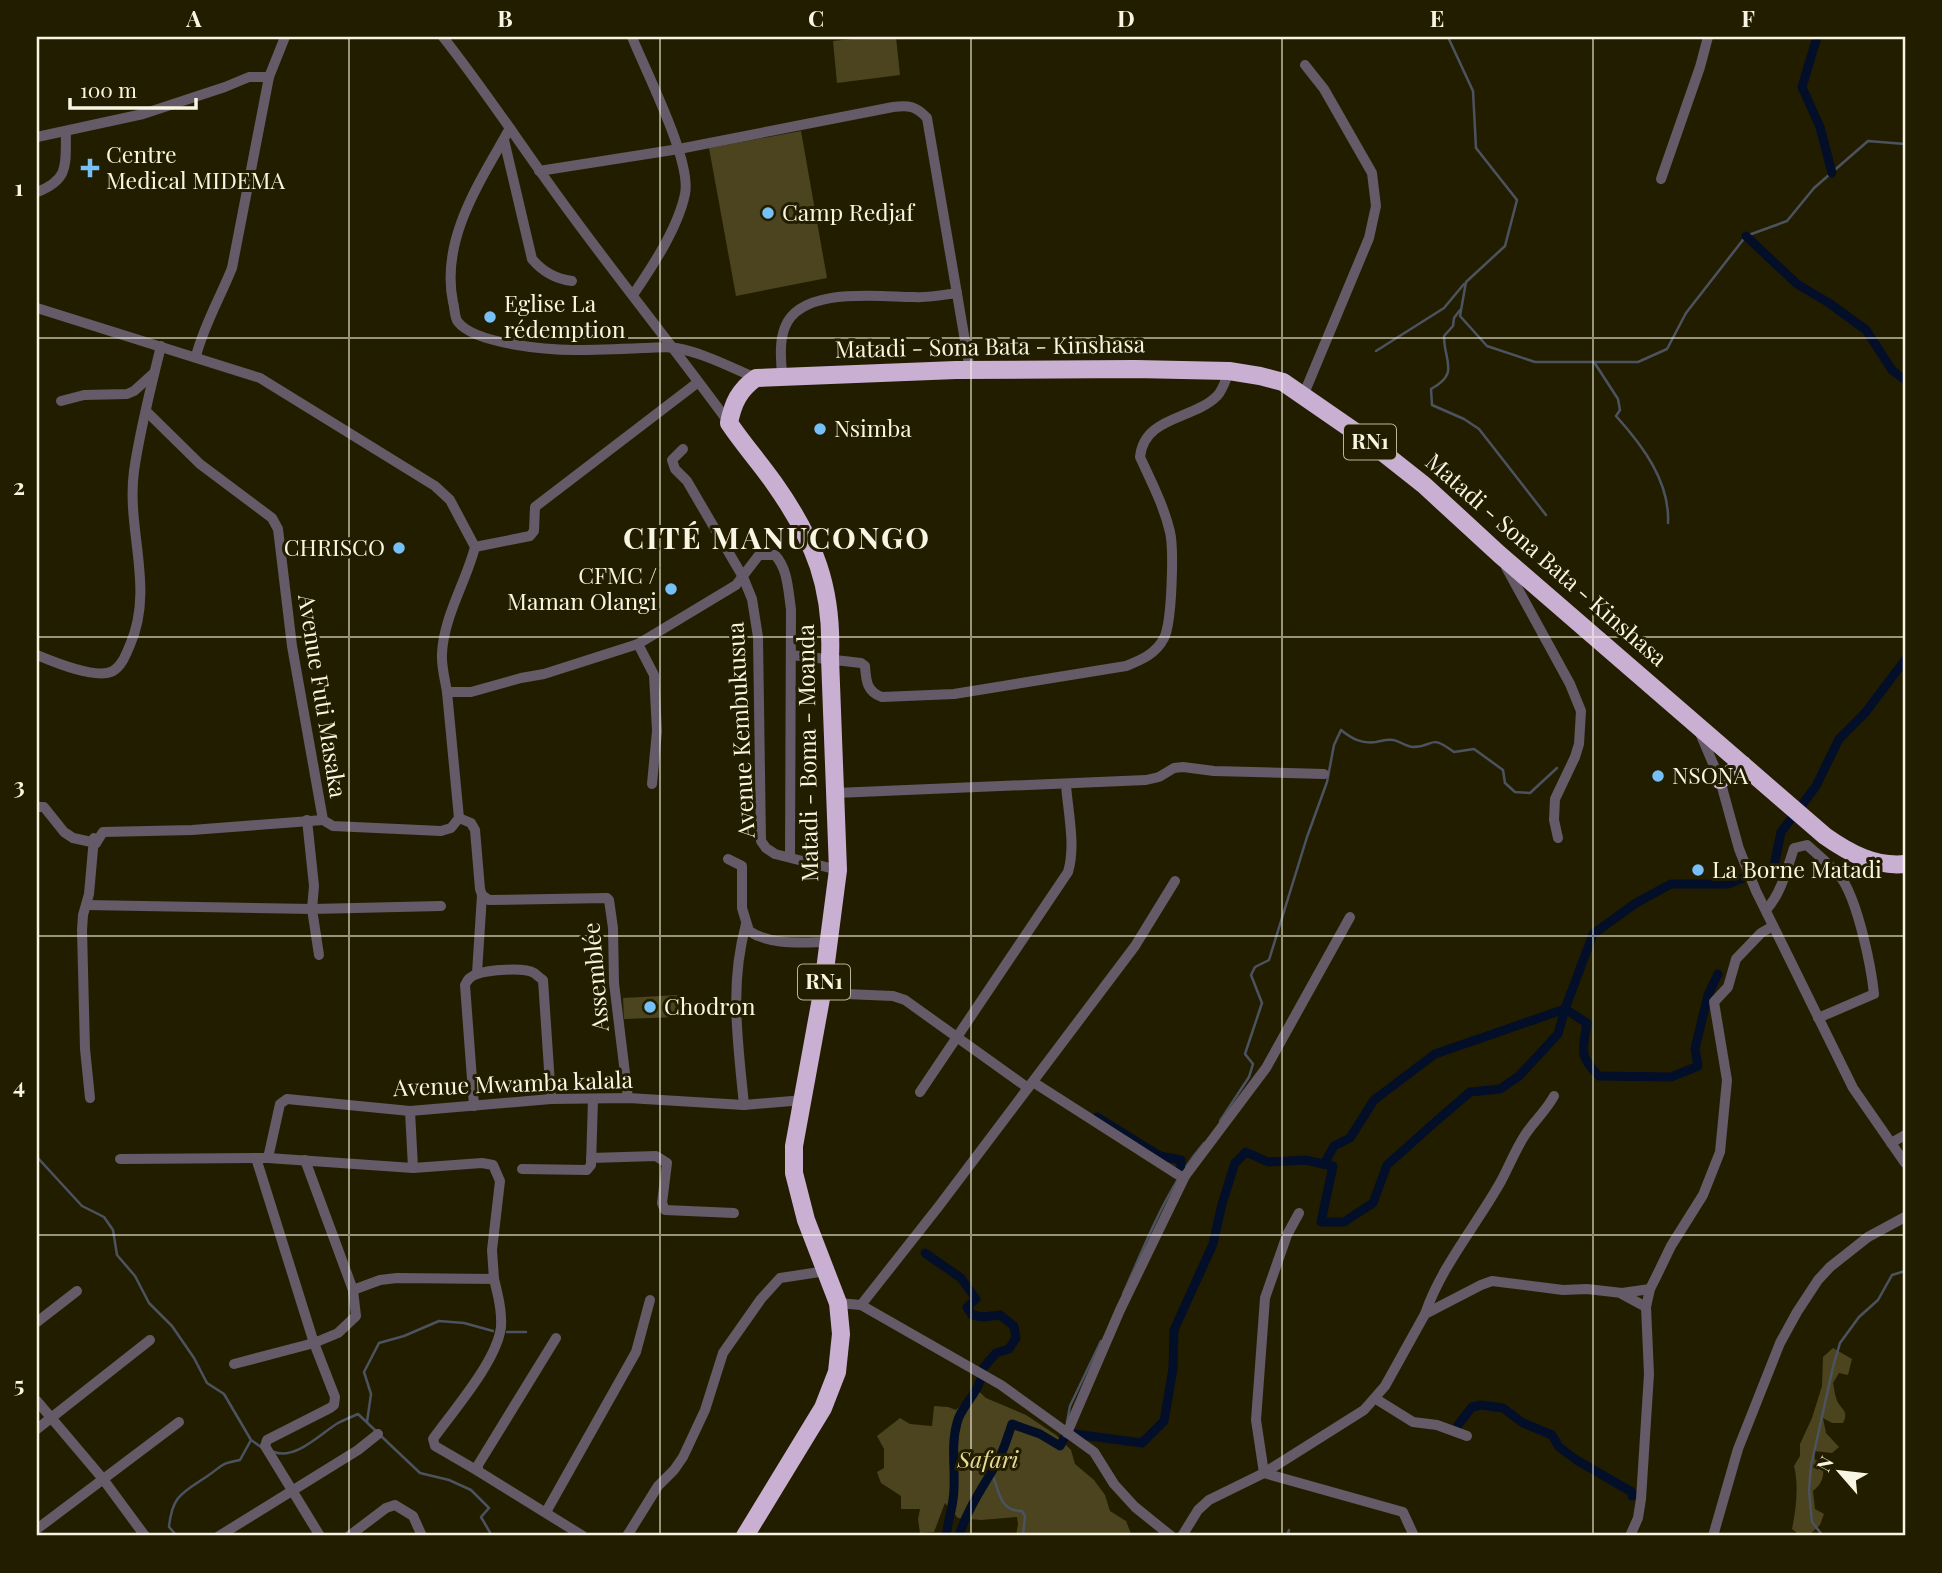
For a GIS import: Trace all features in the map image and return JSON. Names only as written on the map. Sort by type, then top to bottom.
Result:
[{"type":"highway","name":"Matadi - Sona Bata - Kinshasa","points":[[756,378],[970,370],[1228,371],[1283,383],[1367,440],[1424,485],[1499,554],[1825,836],[1841,848],[1864,859],[1905,864]]},
{"type":"highway","points":[[729,424],[736,397],[743,387],[756,378]]},
{"type":"highway","name":"Matadi - Boma - Moanda","points":[[729,424],[802,527],[817,558],[826,588],[831,627],[838,870],[822,993],[794,1146],[794,1173],[806,1220],[838,1303],[841,1334],[837,1372],[823,1408],[745,1536]]},
{"type":"highway","points":[[1720,780],[1744,765]]},
{"type":"street","points":[[196,356],[203,331],[232,268],[269,77],[285,37]]},
{"type":"street","points":[[632,37],[679,149],[685,178],[685,194],[668,235],[633,295]]},
{"type":"street","points":[[1661,179],[1708,37]]},
{"type":"street","points":[[449,38],[540,171],[729,424]]},
{"type":"street","points":[[1303,396],[1368,238],[1376,206],[1372,173],[1324,89],[1305,65]]},
{"type":"street","points":[[37,137],[143,114],[249,77],[269,77]]},
{"type":"street","points":[[540,171],[679,149],[893,107],[907,105],[918,108],[928,118],[970,370]]},
{"type":"street","points":[[510,128],[468,203],[459,231],[452,260],[451,291],[456,320],[467,330],[503,343],[534,348],[573,350],[673,347],[715,360],[756,378]]},
{"type":"street","points":[[37,192],[53,185],[61,177],[66,131]]},
{"type":"street","points":[[504,140],[532,259],[538,267],[559,279],[572,281]]},
{"type":"street","points":[[782,375],[781,346],[785,328],[790,317],[804,307],[820,300],[843,296],[918,298],[957,293]]},
{"type":"street","points":[[37,309],[260,378],[435,486],[450,500],[475,547],[443,642],[442,657],[459,818],[471,823],[474,830],[482,895],[477,974]]},
{"type":"street","points":[[37,655],[66,667],[105,674],[119,667],[136,633],[141,608],[141,578],[133,496],[134,472],[161,346]]},
{"type":"street","points":[[792,655],[830,658],[865,666],[869,688],[882,697],[954,694],[1126,666],[1147,658],[1163,640],[1168,624],[1171,546],[1170,532],[1140,457],[1141,448],[1149,432],[1200,407],[1220,393],[1228,371]]},
{"type":"street","points":[[61,401],[84,395],[127,394],[155,372]]},
{"type":"street","points":[[475,547],[530,536],[534,531],[536,507],[697,383]]},
{"type":"street","name":"Avenue Futi Masaka","points":[[146,411],[200,464],[272,518],[278,529],[292,646],[323,820],[333,826],[441,831],[451,828],[459,818]]},
{"type":"street","points":[[683,449],[672,460],[675,469],[687,481],[743,577]]},
{"type":"street","points":[[1499,554],[1570,684],[1581,711],[1579,744],[1555,799],[1554,820],[1558,838]]},
{"type":"street","points":[[447,692],[471,692],[544,674],[638,644],[726,592],[743,577],[759,555],[775,555],[786,577],[791,609],[790,857]]},
{"type":"street","name":"Avenue Kembukusua","points":[[743,577],[752,599],[758,637],[761,841],[775,854],[838,870]]},
{"type":"street","points":[[638,644],[654,675],[657,731],[652,785]]},
{"type":"street","points":[[1697,727],[1720,780],[1739,849],[1773,926],[1853,1088],[1905,1163]]},
{"type":"street","points":[[836,793],[1146,780],[1183,767],[1214,771],[1324,774]]},
{"type":"street","points":[[920,1093],[1068,872],[1071,845],[1066,785]]},
{"type":"street","points":[[37,807],[44,807],[64,832],[73,838],[94,843]]},
{"type":"street","points":[[307,820],[314,886],[312,909],[319,955]]},
{"type":"street","points":[[90,1098],[85,1049],[82,930],[94,843],[103,832],[192,830],[323,820]]},
{"type":"street","points":[[1766,910],[1783,881],[1794,848],[1807,845],[1843,881],[1858,920],[1871,968],[1874,994],[1818,1018]]},
{"type":"street","points":[[729,859],[742,866],[742,908],[749,931],[783,942],[830,942]]},
{"type":"street","points":[[861,1305],[1135,946],[1175,881]]},
{"type":"street","name":"Assemblée","points":[[482,895],[489,900],[609,900],[613,928],[614,983],[628,1098]]},
{"type":"street","points":[[86,905],[312,909],[441,906]]},
{"type":"street","points":[[1067,1433],[1120,1310],[1185,1176],[1266,1068],[1350,917]]},
{"type":"street","points":[[744,1105],[735,984],[738,954],[746,924]]},
{"type":"street","points":[[1630,1536],[1638,1518],[1641,1499],[1649,1374],[1646,1307],[1650,1289],[1671,1246],[1703,1195],[1720,1152],[1727,1080],[1714,1002],[1728,987],[1736,959],[1761,933],[1773,926]]},
{"type":"street","points":[[474,1106],[465,985],[468,979],[477,974],[524,970],[533,972],[543,980],[551,1099]]},
{"type":"street","points":[[822,993],[893,996],[905,1000],[1030,1085],[1185,1176]]},
{"type":"street","points":[[1182,1536],[1198,1510],[1209,1500],[1264,1473],[1364,1410],[1376,1399],[1425,1314],[1437,1283],[1501,1181],[1527,1132],[1554,1096]]},
{"type":"street","name":"Avenue Mwamba kalala","points":[[268,1158],[281,1104],[287,1099],[410,1111],[551,1099],[628,1098],[744,1105],[804,1100]]},
{"type":"street","points":[[522,1169],[587,1170],[592,1158],[593,1099]]},
{"type":"street","points":[[410,1111],[413,1168]]},
{"type":"street","points":[[1892,1143],[1905,1135]]},
{"type":"street","points":[[592,1158],[656,1156],[667,1163],[662,1203],[665,1210],[734,1213]]},
{"type":"street","points":[[256,1158],[314,1343],[335,1397],[334,1405],[265,1443],[270,1456],[320,1536]]},
{"type":"street","points":[[120,1159],[268,1158],[413,1168],[482,1163],[493,1166],[500,1181],[492,1250],[494,1279],[501,1311],[501,1330],[496,1345],[475,1383],[433,1439],[435,1446],[546,1512],[579,1535]]},
{"type":"street","points":[[234,1364],[314,1343],[338,1333],[356,1316],[353,1290],[305,1160]]},
{"type":"street","points":[[1264,1473],[1256,1420],[1265,1298],[1287,1235],[1299,1213]]},
{"type":"street","points":[[1713,1536],[1738,1449],[1780,1343],[1797,1312],[1830,1267],[1868,1237],[1905,1217]]},
{"type":"street","points":[[627,1536],[663,1479],[683,1457],[705,1410],[723,1353],[766,1292],[780,1278],[826,1271]]},
{"type":"street","points":[[353,1290],[380,1280],[397,1278],[494,1279]]},
{"type":"street","points":[[1425,1314],[1492,1282],[1622,1293],[1650,1289]]},
{"type":"street","points":[[37,1322],[77,1292]]},
{"type":"street","points":[[1622,1293],[1646,1307]]},
{"type":"street","points":[[546,1512],[636,1353],[650,1300]]},
{"type":"street","points":[[838,1303],[861,1305],[1001,1385],[1094,1452],[1114,1484],[1135,1507],[1171,1536]]},
{"type":"street","points":[[478,1471],[478,1465],[556,1338]]},
{"type":"street","points":[[37,1429],[150,1340]]},
{"type":"street","points":[[1376,1399],[1413,1422],[1437,1425],[1468,1436]]},
{"type":"street","points":[[37,1401],[103,1479],[145,1536]]},
{"type":"street","points":[[37,1529],[179,1422]]},
{"type":"street","points":[[219,1536],[358,1450],[379,1434]]},
{"type":"street","points":[[1264,1473],[1403,1512],[1414,1536]]},
{"type":"street","points":[[349,1536],[386,1508],[395,1505],[413,1516],[422,1536]]},
{"type":"green space","points":[[896,37],[900,75],[837,83],[833,41]]},
{"type":"green space","name":"Camp Redjaf","points":[[801,131],[827,278],[736,296],[709,148]]},
{"type":"green space","name":"Chodron","points":[[677,995],[678,1017],[624,1019],[623,998]]},
{"type":"green space","points":[[1833,1348],[1852,1359],[1848,1375],[1839,1373],[1833,1383],[1837,1401],[1845,1416],[1843,1423],[1832,1423],[1823,1418],[1826,1433],[1839,1447],[1832,1453],[1814,1451],[1815,1460],[1822,1462],[1823,1471],[1821,1482],[1813,1491],[1815,1509],[1824,1514],[1820,1525],[1808,1536],[1792,1529],[1796,1498],[1794,1466],[1800,1456],[1800,1444],[1822,1386],[1823,1357]]},
{"type":"green space","name":"Safari","points":[[973,1386],[986,1398],[1026,1415],[1056,1435],[1071,1450],[1075,1464],[1094,1480],[1105,1495],[1110,1511],[1126,1521],[1132,1536],[1016,1536],[1017,1517],[981,1520],[958,1518],[945,1503],[934,1532],[920,1533],[920,1509],[901,1509],[901,1496],[881,1483],[877,1472],[884,1468],[884,1449],[877,1436],[900,1418],[910,1424],[932,1426],[934,1406],[956,1410],[969,1396]]},
{"type":"waterway","points":[[1448,37],[1473,91],[1476,148],[1517,200],[1505,246],[1466,282],[1460,316],[1487,346],[1535,362],[1638,362],[1667,349],[1686,313],[1746,236],[1787,221],[1814,188],[1868,141],[1905,144]]},
{"type":"waterway","points":[[1817,37],[1802,87],[1820,127],[1832,173]]},
{"type":"waterway","points":[[1746,236],[1797,284],[1866,330],[1892,370],[1905,380]]},
{"type":"waterway","points":[[1376,351],[1444,308],[1464,284]]},
{"type":"waterway","points":[[1460,310],[1454,318],[1453,326],[1444,336],[1448,372],[1445,378],[1431,389],[1432,405],[1479,429],[1546,515]]},
{"type":"waterway","points":[[1594,362],[1618,399],[1620,410],[1616,416],[1645,452],[1660,479],[1665,493],[1668,523]]},
{"type":"waterway","points":[[1802,805],[1816,786],[1839,739],[1865,713],[1905,660]]},
{"type":"waterway","points":[[1220,1121],[1249,1077],[1253,1064],[1245,1054],[1262,1003],[1251,975],[1255,967],[1269,960],[1327,782],[1334,745],[1341,730],[1366,742],[1391,740],[1413,747],[1436,742],[1454,752],[1474,749],[1503,770],[1505,783],[1515,792],[1530,793],[1557,768]]},
{"type":"waterway","points":[[1757,872],[1774,866],[1781,832],[1792,818]]},
{"type":"waterway","points":[[959,1536],[970,1509],[1000,1456],[1012,1424],[1040,1434],[1060,1446],[1067,1433],[1142,1443],[1164,1421],[1173,1369],[1174,1330],[1213,1244],[1235,1163],[1246,1152],[1268,1162],[1305,1160],[1333,1166],[1321,1222],[1344,1222],[1373,1203],[1387,1165],[1434,1123],[1470,1092],[1500,1089],[1519,1076],[1558,1034],[1593,934],[1636,903],[1671,884],[1728,884],[1743,878]]},
{"type":"waterway","points":[[1324,1164],[1334,1146],[1350,1138],[1374,1100],[1435,1054],[1565,1009],[1587,1023],[1585,1058],[1599,1076],[1671,1077],[1698,1066],[1695,1049],[1708,995],[1718,974]]},
{"type":"waterway","points":[[1097,1117],[1160,1156],[1181,1160],[1180,1176]]},
{"type":"waterway","points":[[1123,1294],[1168,1196],[1204,1143]]},
{"type":"waterway","points":[[37,1157],[82,1206],[104,1217],[113,1230],[117,1255],[135,1276],[149,1303],[172,1326],[207,1383],[224,1394],[251,1440],[261,1447]]},
{"type":"waterway","points":[[925,1253],[961,1278],[976,1299],[967,1307],[972,1315],[1000,1315],[1014,1326],[1016,1338],[1009,1349],[996,1353],[984,1367]]},
{"type":"waterway","points":[[1823,1536],[1812,1522],[1809,1490],[1811,1466],[1840,1343],[1859,1317],[1878,1300],[1892,1275],[1905,1271]]},
{"type":"waterway","points":[[367,1422],[371,1394],[364,1372],[379,1343],[439,1321],[464,1323],[493,1331]]},
{"type":"waterway","points":[[507,1332],[526,1332]]},
{"type":"waterway","points":[[1067,1422],[1070,1406],[1101,1341]]},
{"type":"waterway","points":[[946,1536],[954,1494],[955,1431],[959,1417],[980,1381]]},
{"type":"waterway","points":[[1458,1425],[1472,1407],[1481,1405],[1503,1408],[1523,1423],[1552,1435],[1559,1447],[1632,1492],[1632,1496]]},
{"type":"waterway","points":[[274,1452],[282,1454],[299,1449],[338,1423],[358,1414],[376,1431]]},
{"type":"waterway","points":[[381,1436],[420,1473],[449,1480],[471,1490],[489,1508],[481,1517],[492,1536]]},
{"type":"waterway","points":[[177,1536],[169,1527],[173,1508],[180,1496],[221,1466],[240,1460],[251,1440]]},
{"type":"waterway","points":[[991,1472],[1004,1503],[1014,1510],[1022,1511],[1025,1516],[1023,1536]]},
{"type":"waterway","points":[[1287,1536],[1289,1530]]},
{"type":"place","name":"Centre Medical MIDEMA","points":[[90,168]]},
{"type":"place","name":"Camp Redjaf","points":[[768,213]]},
{"type":"place","name":"Eglise La rédemption","points":[[490,317]]},
{"type":"place","name":"Nsimba","points":[[820,429]]},
{"type":"place","name":"CHRISCO","points":[[399,548]]},
{"type":"place","name":"CFMC / Maman Olangi","points":[[671,589]]},
{"type":"place","name":"NSONA","points":[[1658,776]]},
{"type":"place","name":"La Borne Matadi","points":[[1698,870]]},
{"type":"place","name":"Chodron","points":[[650,1007]]},
{"type":"district","name":"CITÉ MANUCONGO","points":[[777,539]]}]
